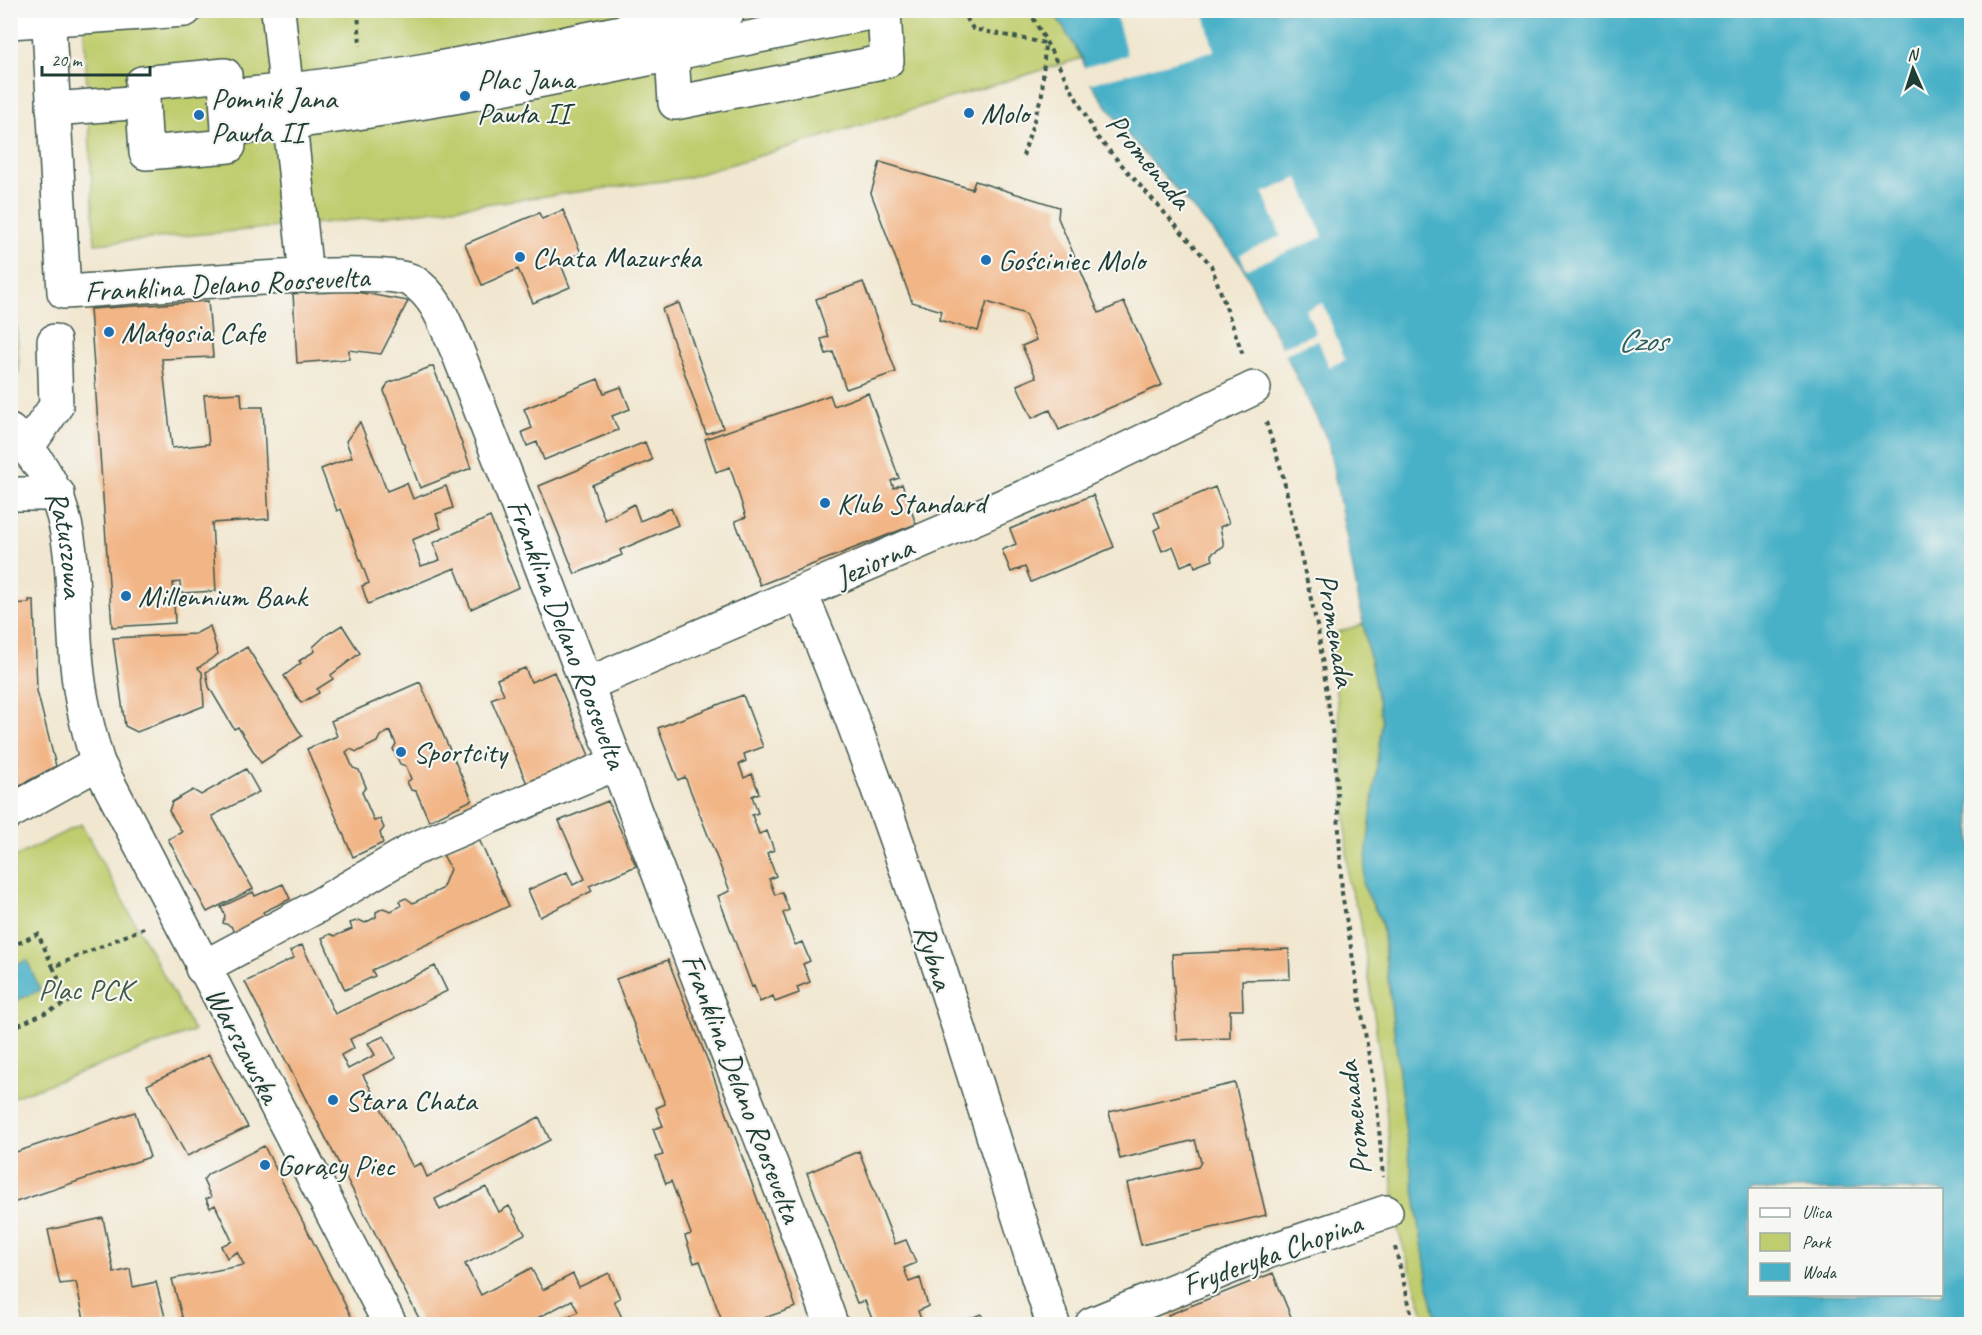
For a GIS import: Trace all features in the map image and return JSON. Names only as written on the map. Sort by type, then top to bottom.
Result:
[{"type":"street","points":[[10,21],[48,15],[185,10]]},
{"type":"street","points":[[278,10],[304,257]]},
{"type":"street","points":[[228,129],[287,107],[447,67],[670,16],[729,10]]},
{"type":"street","points":[[226,96],[287,107],[453,99],[672,54],[884,11],[887,61],[675,104],[672,54],[670,16]]},
{"type":"street","points":[[48,15],[53,109],[143,102]]},
{"type":"street","points":[[225,75],[229,146],[146,153],[143,102],[142,83],[225,75]]},
{"type":"street","name":"Franklina Delano Roosevelta","points":[[53,109],[64,292],[306,276],[371,274],[412,280],[434,300],[457,350],[588,684],[760,1138],[803,1244],[831,1324]]},
{"type":"street","name":"Ratuszowa","points":[[54,341],[56,406],[19,439],[58,494],[70,544],[77,665],[85,723],[98,763]]},
{"type":"street","name":"Jeziorna","points":[[588,684],[1054,484],[1254,388]]},
{"type":"street","points":[[10,494],[58,494]]},
{"type":"street","name":"Rybna","points":[[801,594],[831,663],[914,893],[1053,1324]]},
{"type":"street","points":[[10,812],[98,763]]},
{"type":"street","name":"Warszawska","points":[[98,763],[202,968],[390,1324]]},
{"type":"street","points":[[202,968],[316,907],[414,849],[617,763]]},
{"type":"street","name":"Fryderyka Chopina","points":[[1092,1324],[1267,1252],[1386,1212]]},
{"type":"path","points":[[962,10],[972,30],[1045,42],[1042,94],[1023,156]]},
{"type":"path","name":"Promenada","points":[[1029,10],[1097,137],[1211,265],[1282,472],[1318,630],[1335,752],[1342,893],[1377,1105],[1386,1212],[1414,1324]]},
{"type":"path","points":[[53,967],[147,926]]},
{"type":"path","points":[[10,947],[38,934],[69,1002],[10,1029]]},
{"type":"green space","name":"Plac Jana Pawła II","points":[[1053,10],[1082,58],[686,178],[374,218],[95,244],[83,11]]},
{"type":"green space","points":[[11,222],[19,371],[10,387]]},
{"type":"green space","points":[[1363,624],[1382,721],[1363,885],[1381,922],[1406,1134],[1429,1290],[1438,1324],[1427,1324],[1397,1226],[1383,1078],[1360,916],[1348,882],[1343,749],[1329,635]]},
{"type":"green space","name":"Plac PCK","points":[[81,824],[194,1031],[11,1098],[11,859]]},
{"type":"water","name":"Czos","points":[[1053,11],[1971,11],[1971,1324],[1438,1324],[1429,1290],[1406,1134],[1382,922],[1363,885],[1382,721],[1328,441],[1241,263],[1128,135],[1089,81],[1082,58]]},
{"type":"water","points":[[27,960],[40,990],[13,1002],[11,968]]},
{"type":"pier","points":[[1115,11],[1203,11],[1214,51],[1088,84],[1082,68],[1127,55]]},
{"type":"pier","points":[[1298,178],[1323,237],[1246,269],[1240,254],[1281,236],[1263,193]]},
{"type":"pier","points":[[1323,303],[1345,360],[1329,367],[1318,340],[1282,355],[1279,348],[1316,333],[1306,310]]},
{"type":"building","name":"Gościniec Molo","points":[[880,162],[972,189],[975,181],[1059,207],[1058,218],[1099,313],[1124,302],[1162,385],[1059,430],[1050,410],[1032,418],[1017,385],[1036,377],[1022,346],[1036,340],[1025,314],[987,302],[978,331],[939,320],[942,311],[912,302],[871,193]]},
{"type":"building","name":"Chata Mazurska","points":[[563,210],[581,253],[560,262],[570,287],[533,303],[518,269],[482,285],[465,244],[539,213],[542,219]]},
{"type":"building","points":[[863,282],[896,372],[846,389],[833,352],[826,354],[821,339],[828,337],[816,299]]},
{"type":"building","points":[[345,290],[408,301],[381,354],[349,350],[349,359],[297,363],[293,293]]},
{"type":"building","points":[[208,301],[213,357],[162,359],[172,448],[209,444],[204,395],[241,393],[242,407],[263,407],[269,519],[212,523],[216,591],[181,593],[180,582],[173,583],[175,623],[112,627],[90,309]]},
{"type":"building","points":[[679,303],[723,428],[706,434],[662,309]]},
{"type":"building","points":[[433,366],[471,468],[420,488],[384,391],[388,383]]},
{"type":"building","points":[[598,379],[604,393],[621,387],[630,409],[612,416],[618,430],[544,460],[537,442],[527,446],[522,432],[532,428],[524,409]]},
{"type":"building","name":"Klub Standard","points":[[868,393],[899,478],[891,481],[894,488],[902,484],[916,524],[760,585],[735,521],[746,517],[730,467],[716,472],[705,439],[830,395],[834,406]]},
{"type":"building","points":[[360,422],[387,491],[407,483],[413,499],[446,486],[453,508],[436,514],[441,528],[412,540],[421,566],[440,560],[433,543],[490,517],[519,587],[471,609],[455,568],[368,604],[362,586],[369,583],[341,509],[337,511],[321,469],[352,457],[346,441]]},
{"type":"building","points":[[645,442],[652,460],[592,485],[597,500],[605,520],[634,504],[640,521],[671,508],[678,525],[620,550],[622,555],[575,574],[539,486]]},
{"type":"building","points":[[1215,487],[1229,523],[1220,527],[1224,546],[1211,554],[1213,560],[1195,567],[1193,561],[1181,566],[1173,546],[1162,551],[1154,530],[1160,527],[1154,513]]},
{"type":"building","points":[[1093,495],[1114,547],[1031,582],[1025,567],[1011,572],[1002,550],[1016,544],[1010,529]]},
{"type":"building","points":[[29,600],[34,600],[37,691],[56,766],[10,791],[10,604],[29,603]]},
{"type":"building","points":[[342,625],[360,653],[331,675],[333,679],[317,689],[319,693],[301,703],[284,676],[301,663],[299,661],[315,651],[313,647],[326,635]]},
{"type":"building","points":[[210,626],[218,654],[198,668],[202,672],[204,706],[137,732],[125,726],[113,638],[195,634]]},
{"type":"building","points":[[247,647],[302,736],[261,763],[238,727],[234,729],[209,687],[206,672]]},
{"type":"building","points":[[525,668],[531,682],[554,672],[590,758],[528,786],[491,699],[504,694],[497,679]]},
{"type":"building","points":[[420,682],[472,800],[429,821],[416,791],[411,790],[407,782],[411,779],[406,766],[400,764],[393,749],[396,744],[390,731],[380,736],[377,742],[357,752],[350,749],[346,752],[353,768],[359,770],[366,787],[362,792],[374,821],[380,819],[384,828],[380,833],[383,843],[353,857],[307,749],[337,736],[331,721]]},
{"type":"building","points":[[743,695],[763,747],[744,754],[746,761],[739,764],[744,778],[752,774],[759,793],[752,796],[758,813],[752,815],[759,834],[767,831],[774,850],[767,853],[776,876],[769,879],[775,895],[782,892],[789,910],[783,913],[795,945],[802,942],[810,961],[803,964],[810,982],[797,987],[799,993],[775,1002],[773,996],[760,1002],[754,986],[752,987],[718,896],[730,891],[685,777],[678,780],[658,728]]},
{"type":"building","points":[[246,769],[259,792],[212,816],[253,889],[207,912],[168,839],[182,832],[169,811],[172,802],[193,790],[201,795]]},
{"type":"building","points":[[608,801],[636,866],[589,886],[592,891],[540,917],[528,890],[567,872],[573,885],[585,879],[559,821]]},
{"type":"building","points":[[478,837],[509,906],[372,970],[375,976],[345,990],[322,938],[330,934],[335,936],[352,929],[350,923],[359,920],[365,923],[376,917],[376,912],[383,908],[391,911],[401,906],[399,901],[406,898],[413,903],[442,889],[450,869],[442,852]]},
{"type":"building","points":[[283,884],[290,899],[263,912],[267,919],[236,937],[231,926],[223,923],[225,916],[221,907],[253,892],[255,896]]},
{"type":"building","points":[[302,945],[335,1014],[435,966],[447,991],[350,1039],[354,1048],[341,1055],[348,1069],[375,1055],[368,1043],[384,1036],[396,1058],[363,1075],[413,1167],[421,1163],[427,1177],[539,1117],[550,1140],[435,1199],[440,1210],[486,1187],[499,1212],[509,1206],[525,1234],[465,1264],[481,1295],[531,1268],[543,1290],[573,1274],[579,1287],[609,1273],[620,1298],[614,1301],[625,1324],[555,1324],[578,1312],[572,1300],[526,1324],[422,1324],[245,982],[294,958],[290,951]]},
{"type":"building","points":[[1289,949],[1290,979],[1242,980],[1243,1010],[1230,1010],[1230,1038],[1177,1040],[1172,954]]},
{"type":"building","points":[[668,960],[709,1064],[796,1307],[747,1324],[723,1324],[700,1261],[694,1263],[685,1236],[691,1234],[671,1181],[666,1184],[656,1157],[663,1155],[653,1129],[663,1126],[656,1108],[665,1104],[616,979]]},
{"type":"building","points":[[209,1055],[248,1127],[187,1156],[147,1085]]},
{"type":"building","points":[[1235,1083],[1266,1215],[1141,1245],[1127,1183],[1198,1167],[1201,1162],[1195,1140],[1120,1159],[1109,1112]]},
{"type":"building","points":[[135,1112],[150,1157],[10,1204],[10,1154]]},
{"type":"building","points":[[264,1146],[355,1324],[184,1324],[172,1279],[244,1265],[237,1252],[227,1258],[221,1246],[232,1241],[215,1205],[210,1208],[206,1199],[211,1197],[203,1180],[208,1174]]},
{"type":"building","points":[[859,1151],[895,1244],[906,1240],[916,1263],[904,1268],[909,1282],[920,1278],[928,1306],[918,1311],[923,1324],[874,1324],[865,1301],[857,1303],[807,1173]]},
{"type":"building","points":[[103,1218],[114,1273],[130,1269],[133,1287],[156,1282],[165,1317],[141,1322],[142,1324],[85,1324],[76,1282],[60,1284],[48,1230]]},
{"type":"building","points":[[1273,1273],[1294,1324],[1172,1324],[1168,1315]]},
{"type":"building","points":[[981,1314],[986,1324],[957,1324]]},
{"type":"place","name":"Plac Jana Pawła II","points":[[465,96]]},
{"type":"place","name":"Molo","points":[[969,113]]},
{"type":"place","name":"Pomnik Jana Pawła II","points":[[199,115]]},
{"type":"place","name":"Chata Mazurska","points":[[520,257]]},
{"type":"place","name":"Gościniec Molo","points":[[986,260]]},
{"type":"place","name":"Małgosia Cafe","points":[[109,332]]},
{"type":"place","name":"Klub Standard","points":[[825,503]]},
{"type":"place","name":"Millennium Bank","points":[[126,596]]},
{"type":"place","name":"Sportcity","points":[[401,752]]},
{"type":"place","name":"Stara Chata","points":[[333,1100]]},
{"type":"place","name":"Gorący Piec","points":[[265,1165]]}]
